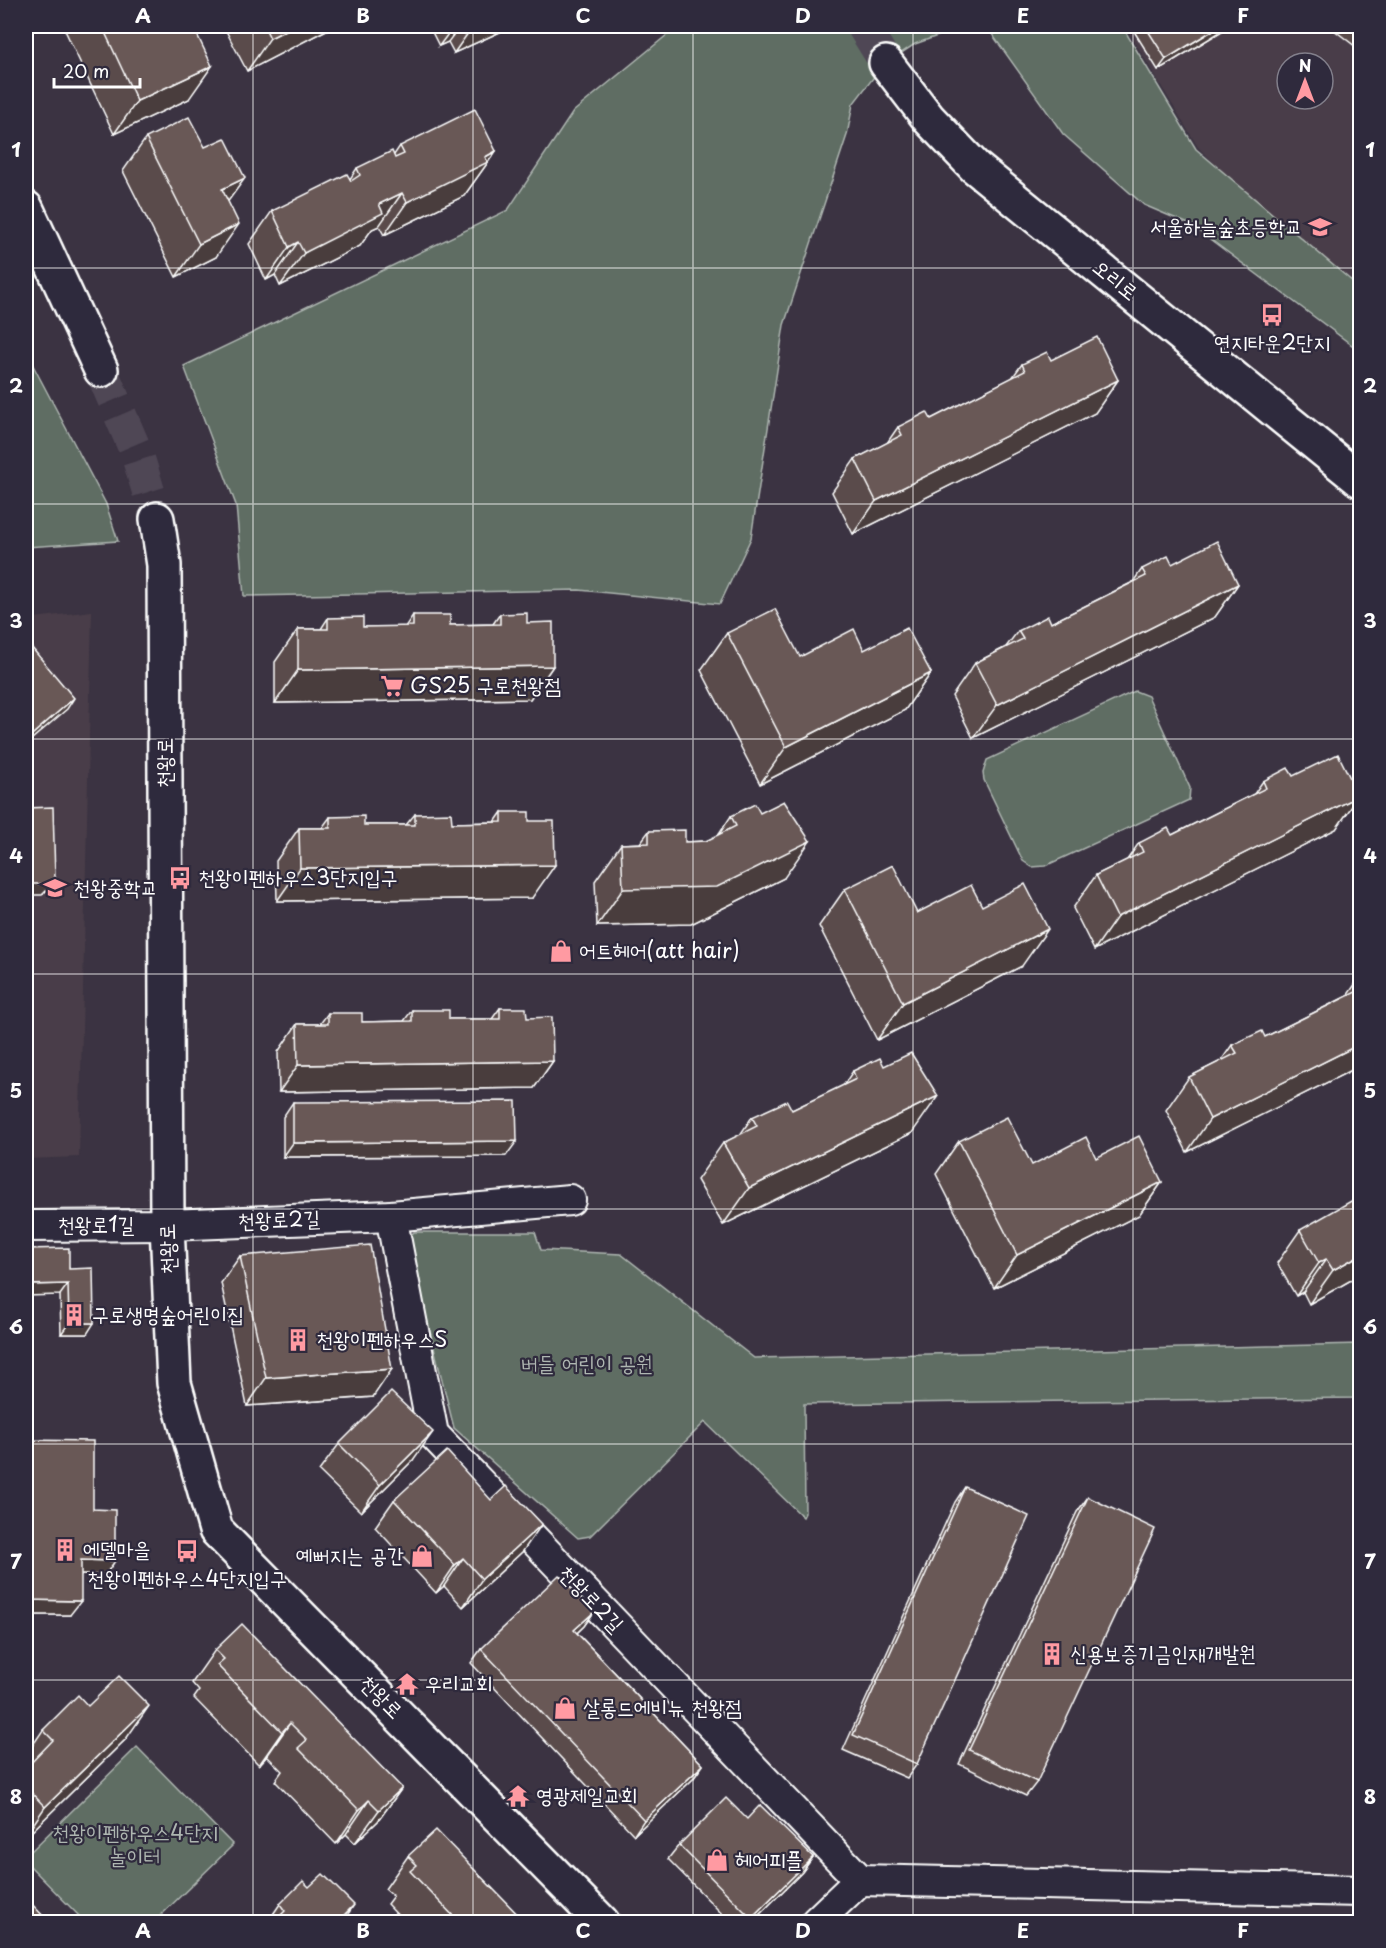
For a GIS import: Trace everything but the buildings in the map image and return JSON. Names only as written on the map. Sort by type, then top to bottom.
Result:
[{"type":"street","name":"오리로","points":[[886,63],[929,119],[975,167],[1360,480]]},
{"type":"street","points":[[26,208],[101,370]]},
{"type":"street","name":"천왕로","points":[[158,519],[164,565],[167,1225],[174,1383],[216,1530],[602,1923]]},
{"type":"street","name":"천왕로2길","points":[[167,1225],[391,1216],[570,1200]]},
{"type":"street","name":"천왕로2길","points":[[391,1216],[433,1434],[860,1880]]},
{"type":"street","name":"천왕로1길","points":[[26,1226],[167,1225]]},
{"type":"street","points":[[816,1923],[860,1880],[1360,1891]]},
{"type":"shaded area","name":"서울하늘숲초등학교","points":[[1125,26],[1360,26],[1360,308],[1198,147]]},
{"type":"shaded area","name":"천왕중학교","points":[[92,611],[79,1157],[26,1159],[26,619]]},
{"type":"green space","points":[[678,26],[1122,26],[1196,149],[1360,288],[1360,351],[1191,225],[1144,205],[1063,134],[987,27],[960,28],[915,44],[883,65],[853,104],[847,135],[784,325],[751,538],[720,604],[579,590],[244,596],[236,505],[184,366],[508,210],[573,112]]},
{"type":"green space","points":[[26,352],[106,504],[118,541],[26,547]]},
{"type":"green space","points":[[1135,691],[1148,696],[1190,788],[1189,800],[1045,866],[1032,867],[1023,861],[984,780],[983,773],[987,760]]},
{"type":"green space","name":"버들 어린이 공원","points":[[414,1232],[535,1232],[541,1250],[621,1254],[754,1358],[1360,1344],[1360,1398],[804,1404],[805,1513],[803,1517],[705,1422],[590,1536],[578,1538],[454,1428],[407,1239]]},
{"type":"green space","name":"천왕이펜하우스4단지 놀이터","points":[[137,1747],[233,1845],[154,1922],[85,1922],[26,1862],[26,1856]]},
{"type":"tunnel","points":[[863,26],[886,63]]},
{"type":"tunnel","points":[[101,370],[137,454],[157,519]]},
{"type":"place","name":"서울하늘숲초등학교","points":[[1320,227]]},
{"type":"place","name":"연지타운2단지","points":[[1272,315]]},
{"type":"place","name":"GS25 구로천왕점","points":[[392,686]]},
{"type":"place","name":"천왕이펜하우스3단지입구","points":[[180,878]]},
{"type":"place","name":"천왕중학교","points":[[55,888]]},
{"type":"place","name":"어트헤어(att hair)","points":[[561,951]]},
{"type":"place","name":"구로생명숲어린이집","points":[[74,1315]]},
{"type":"place","name":"천왕이펜하우스S","points":[[298,1340]]},
{"type":"place","name":"에델마을","points":[[65,1550]]},
{"type":"place","name":"천왕이펜하우스4단지입구","points":[[187,1551]]},
{"type":"place","name":"예뻐지는 공간","points":[[422,1556]]},
{"type":"place","name":"신용보증기금인재개발원","points":[[1052,1654]]},
{"type":"place","name":"우리교회","points":[[407,1684]]},
{"type":"place","name":"살롱드에비뉴 천왕점","points":[[565,1708]]},
{"type":"place","name":"영광제일교회","points":[[518,1796]]},
{"type":"place","name":"헤어피플","points":[[717,1860]]}]
